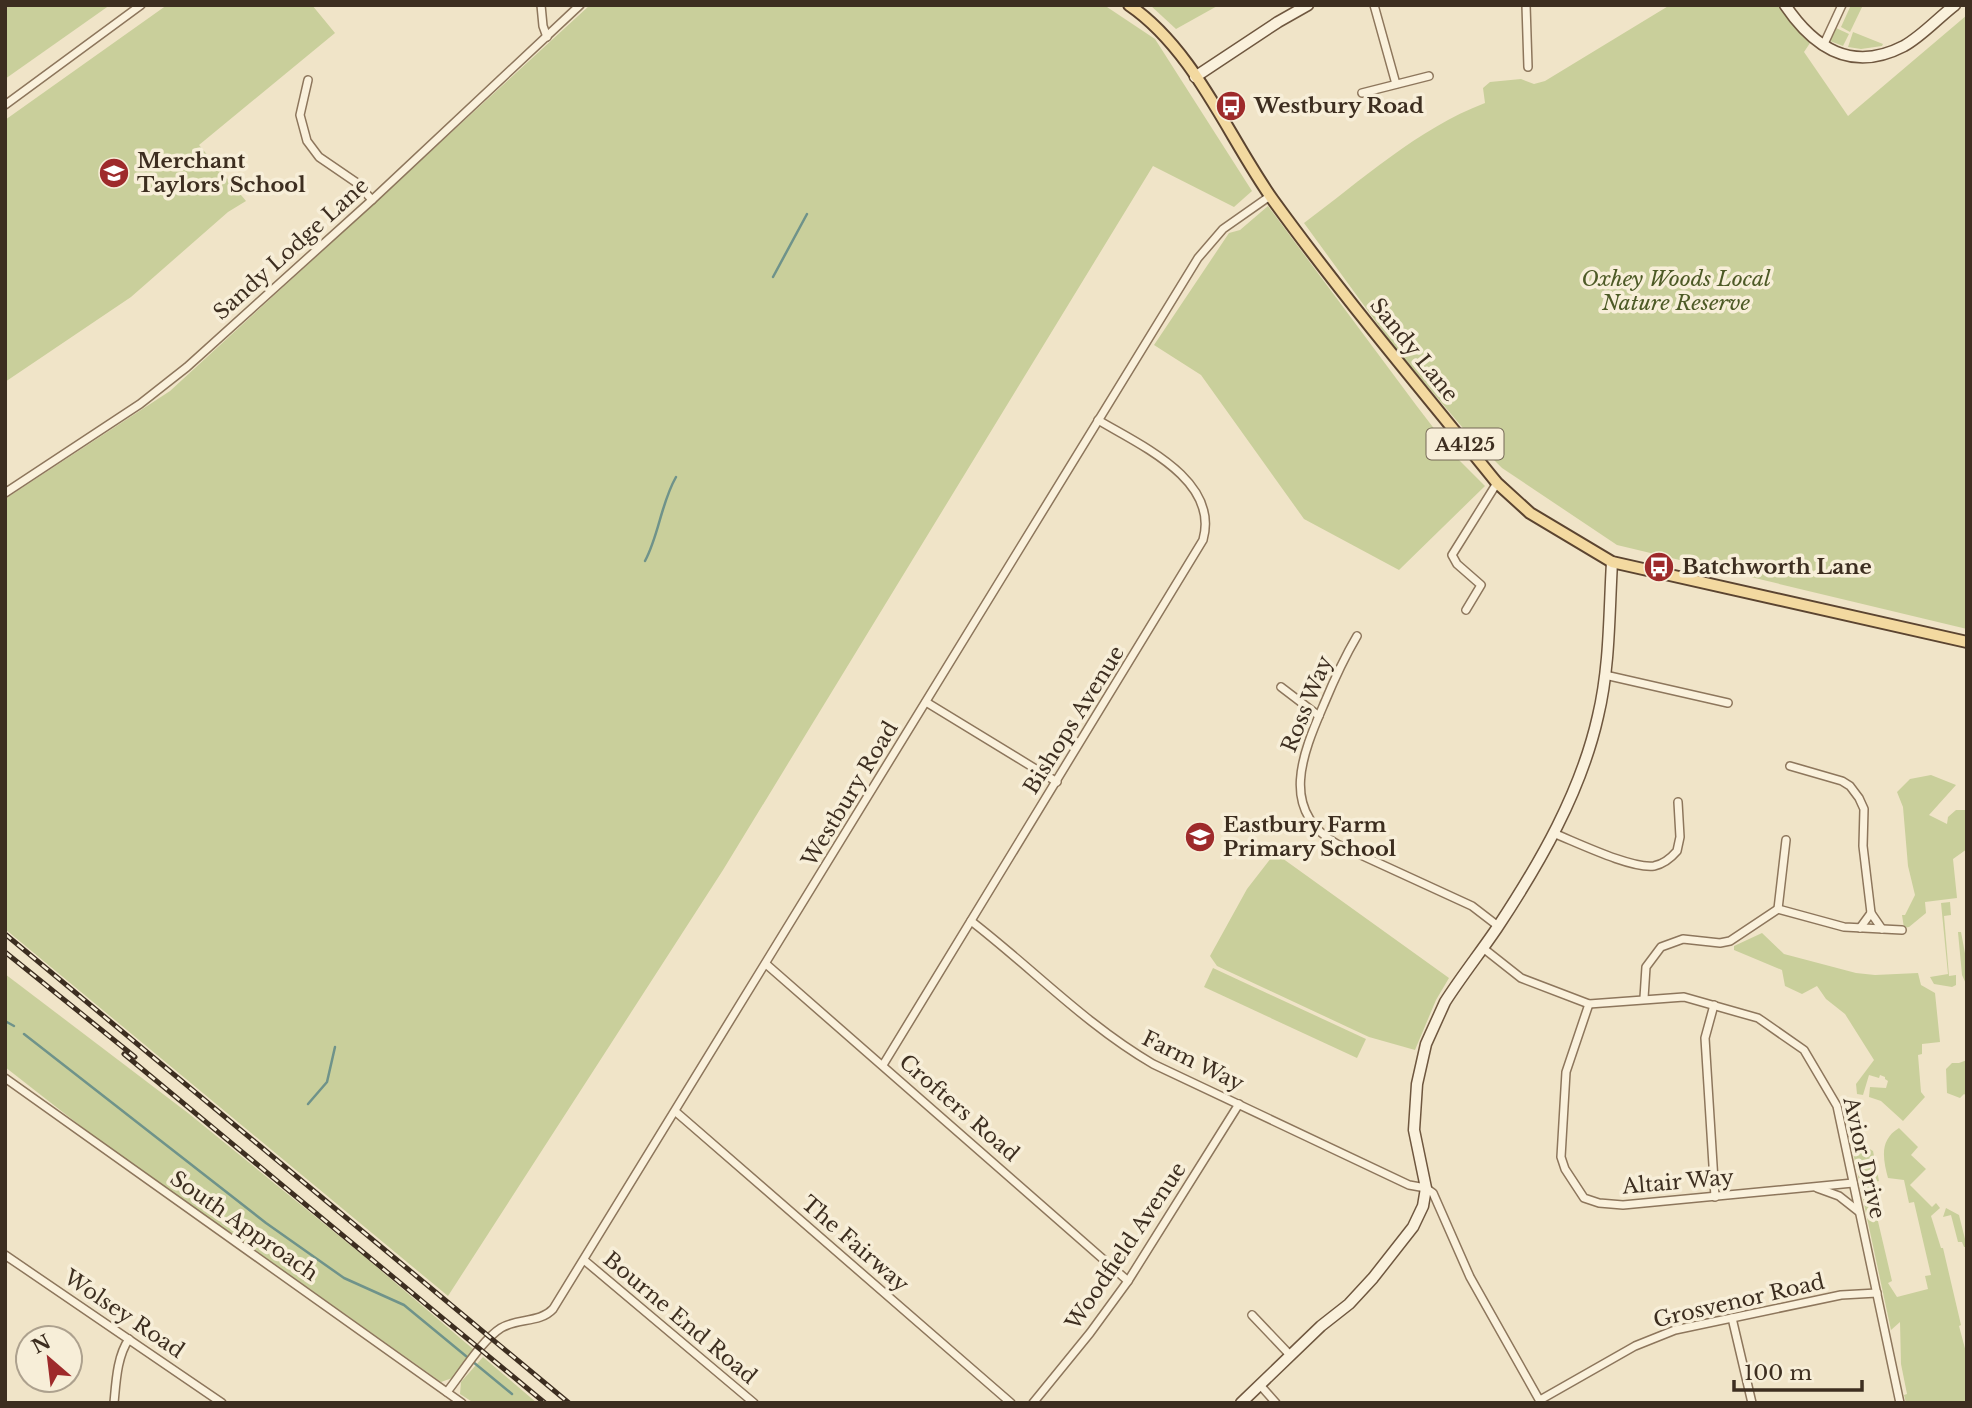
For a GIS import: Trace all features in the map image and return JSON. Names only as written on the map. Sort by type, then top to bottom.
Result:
[{"type":"main road","name":"Sandy Lane","points":[[1129,5],[1144,15],[1170,43],[1228,125],[1270,196],[1315,258],[1497,484],[1530,513],[1612,562],[1967,642]]},
{"type":"street","points":[[5,105],[141,5]]},
{"type":"street","points":[[541,5],[547,37]]},
{"type":"street","points":[[567,5],[579,7]]},
{"type":"street","points":[[1195,78],[1308,5]]},
{"type":"street","points":[[1374,5],[1395,84]]},
{"type":"street","points":[[1525,5],[1528,67]]},
{"type":"street","points":[[1785,5],[1807,34],[1823,46],[1841,54],[1861,57],[1877,56],[1905,45],[1955,5]]},
{"type":"street","points":[[1823,46],[1842,5]]},
{"type":"street","name":"Sandy Lodge Lane","points":[[5,494],[140,404],[187,367],[372,200],[579,7]]},
{"type":"street","points":[[1362,93],[1429,76]]},
{"type":"street","points":[[308,80],[300,115],[307,141],[319,157],[357,183],[372,200]]},
{"type":"street","name":"Westbury Road","points":[[447,1392],[495,1332],[504,1326],[550,1312],[676,1112],[1198,258],[1212,240],[1234,220],[1270,196]]},
{"type":"street","name":"Bishops Avenue","points":[[883,1065],[1200,548],[1207,525],[1198,496],[1180,472],[1098,420]]},
{"type":"street","points":[[1466,610],[1481,585],[1457,564],[1452,555],[1497,484]]},
{"type":"street","points":[[1241,1403],[1290,1355],[1349,1304],[1404,1240],[1419,1216],[1426,1188],[1414,1130],[1415,1102],[1422,1059],[1445,1002],[1531,875],[1584,764],[1594,734],[1605,675],[1612,562]]},
{"type":"street","name":"Ross Way","points":[[1357,636],[1338,669],[1300,771],[1305,808],[1316,827],[1328,839],[1472,906],[1498,926]]},
{"type":"street","points":[[1605,675],[1728,703]]},
{"type":"street","points":[[1281,687],[1319,716]]},
{"type":"street","points":[[926,702],[1057,782]]},
{"type":"street","points":[[1790,766],[1842,781],[1850,786],[1859,798],[1864,809],[1863,846],[1871,913],[1882,929]]},
{"type":"street","points":[[1553,833],[1598,852],[1639,864],[1659,865],[1677,851],[1680,836],[1678,802]]},
{"type":"street","points":[[1644,998],[1646,967],[1661,947],[1683,939],[1720,943],[1730,941],[1778,909],[1786,840]]},
{"type":"street","points":[[1778,909],[1827,924],[1902,930]]},
{"type":"street","points":[[1860,928],[1871,913]]},
{"type":"street","name":"Farm Way","points":[[971,921],[1132,1052],[1409,1185],[1426,1188]]},
{"type":"street","name":"Avior Drive","points":[[1483,948],[1521,978],[1589,1004],[1684,997],[1758,1018],[1804,1050],[1837,1106],[1900,1403]]},
{"type":"street","name":"Crofters Road","points":[[765,964],[1128,1281]]},
{"type":"street","name":"Altair Way","points":[[1589,1004],[1568,1064],[1561,1157],[1575,1186],[1588,1201],[1612,1205],[1853,1183]]},
{"type":"street","points":[[1714,1004],[1705,1038],[1715,1196]]},
{"type":"street","name":"South Approach","points":[[5,1078],[462,1403]]},
{"type":"street","name":"Woodfield Avenue","points":[[1033,1403],[1128,1281],[1239,1104]]},
{"type":"street","name":"The Fairway","points":[[676,1112],[1011,1403]]},
{"type":"street","points":[[1426,1188],[1436,1195],[1470,1277],[1540,1402]]},
{"type":"street","points":[[1817,1188],[1839,1196],[1859,1212]]},
{"type":"street","name":"Wolsey Road","points":[[5,1255],[222,1403]]},
{"type":"street","name":"Bourne End Road","points":[[584,1260],[754,1403]]},
{"type":"street","name":"Grosvenor Road","points":[[1540,1402],[1635,1346],[1675,1330],[1841,1296],[1877,1293]]},
{"type":"street","points":[[1252,1315],[1290,1355]]},
{"type":"street","points":[[1732,1318],[1752,1403]]},
{"type":"street","points":[[114,1403],[122,1355],[129,1339]]},
{"type":"street","points":[[1260,1385],[1276,1403]]},
{"type":"green space","points":[[5,5],[110,5],[5,79]]},
{"type":"green space","name":"Merchant Taylors' School","points":[[167,5],[312,5],[335,33],[199,145],[246,201],[228,212],[131,297],[5,382],[5,120]]},
{"type":"green space","points":[[590,5],[1104,5],[1155,39],[1252,191],[1234,207],[1153,166],[723,870],[448,1296],[5,929],[5,499],[170,391]]},
{"type":"green space","points":[[1150,5],[1219,5],[1176,29]]},
{"type":"green space","name":"Oxhey Woods Local Nature Reserve","points":[[1670,5],[1781,5],[1810,43],[1804,52],[1848,116],[1967,15],[1967,629],[1617,545],[1502,468],[1468,434],[1395,348],[1304,223],[1413,141],[1485,103],[1483,88],[1490,82],[1521,79],[1534,84],[1545,81]]},
{"type":"green space","points":[[1851,5],[1863,5],[1850,32],[1841,27]]},
{"type":"green space","points":[[1836,28],[1849,34],[1843,46],[1830,41]]},
{"type":"green space","points":[[1853,32],[1883,44],[1861,49],[1848,47]]},
{"type":"green space","points":[[1268,206],[1455,456],[1485,486],[1399,570],[1304,519],[1201,375],[1154,345],[1229,233],[1240,230]]},
{"type":"green space","points":[[1931,775],[1956,785],[1929,815],[1947,824],[1948,817],[1956,810],[1967,810],[1967,849],[1953,859],[1957,898],[1925,902],[1926,913],[1904,928],[1902,915],[1905,915],[1915,895],[1908,866],[1903,807],[1897,792],[1910,779]]},
{"type":"green space","points":[[1275,853],[1449,978],[1436,1000],[1415,1050],[1369,1037],[1217,966],[1210,956],[1247,889]]},
{"type":"green space","points":[[1950,902],[1951,915],[1944,916],[1949,976],[1956,975],[1956,985],[1952,987],[1934,984],[1930,977],[1948,974],[1941,903]]},
{"type":"green space","points":[[1958,932],[1961,932],[1967,964],[1967,986],[1962,975]]},
{"type":"green space","points":[[1762,933],[1784,954],[1856,973],[1918,973],[1921,985],[1935,993],[1940,1042],[1922,1044],[1922,1054],[1918,1055],[1921,1092],[1925,1097],[1903,1121],[1881,1101],[1869,1097],[1870,1087],[1886,1088],[1888,1081],[1885,1077],[1869,1075],[1863,1095],[1857,1094],[1856,1084],[1874,1060],[1845,1014],[1826,999],[1817,986],[1802,994],[1785,986],[1782,970],[1734,950],[1734,946]]},
{"type":"green space","points":[[1213,968],[1366,1039],[1357,1058],[1204,987]]},
{"type":"green space","points":[[5,974],[188,1113],[473,1349],[455,1377],[441,1382],[92,1135],[5,1067]]},
{"type":"green space","points":[[1967,1060],[1967,1096],[1964,1094],[1960,1098],[1947,1093],[1946,1069],[1952,1063]]},
{"type":"green space","points":[[1858,1111],[1868,1148],[1873,1151],[1879,1181],[1869,1183],[1892,1281],[1888,1283],[1897,1297],[1928,1289],[1925,1276],[1931,1275],[1914,1202],[1909,1203],[1904,1180],[1888,1178],[1884,1150],[1888,1138],[1899,1128],[1918,1147],[1911,1155],[1926,1169],[1910,1185],[1932,1207],[1936,1203],[1940,1208],[1931,1216],[1943,1248],[1967,1356],[1967,1403],[1906,1403],[1904,1395],[1907,1394],[1901,1364],[1900,1322],[1891,1330],[1845,1115]]},
{"type":"green space","points":[[1946,1208],[1959,1215],[1967,1247],[1958,1242],[1951,1215],[1943,1217]]},
{"type":"green space","points":[[483,1357],[537,1403],[474,1403],[460,1394],[461,1382]]},
{"type":"waterway","points":[[773,277],[807,214]]},
{"type":"waterway","points":[[645,561],[676,477]]},
{"type":"waterway","points":[[5,1021],[14,1026]]},
{"type":"waterway","points":[[24,1034],[266,1223],[344,1278],[404,1305],[512,1394]]},
{"type":"waterway","points":[[308,1104],[327,1082],[335,1047]]},
{"type":"railway","points":[[5,934],[569,1403]]},
{"type":"railway","points":[[5,952],[135,1057]]},
{"type":"railway","points":[[124,1054],[545,1403]]},
{"type":"place","name":"Westbury Road","points":[[1231,106]]},
{"type":"place","name":"Merchant Taylors' School","points":[[114,173]]},
{"type":"place","name":"Batchworth Lane","points":[[1659,567]]},
{"type":"place","name":"Eastbury Farm Primary School","points":[[1200,837]]}]
